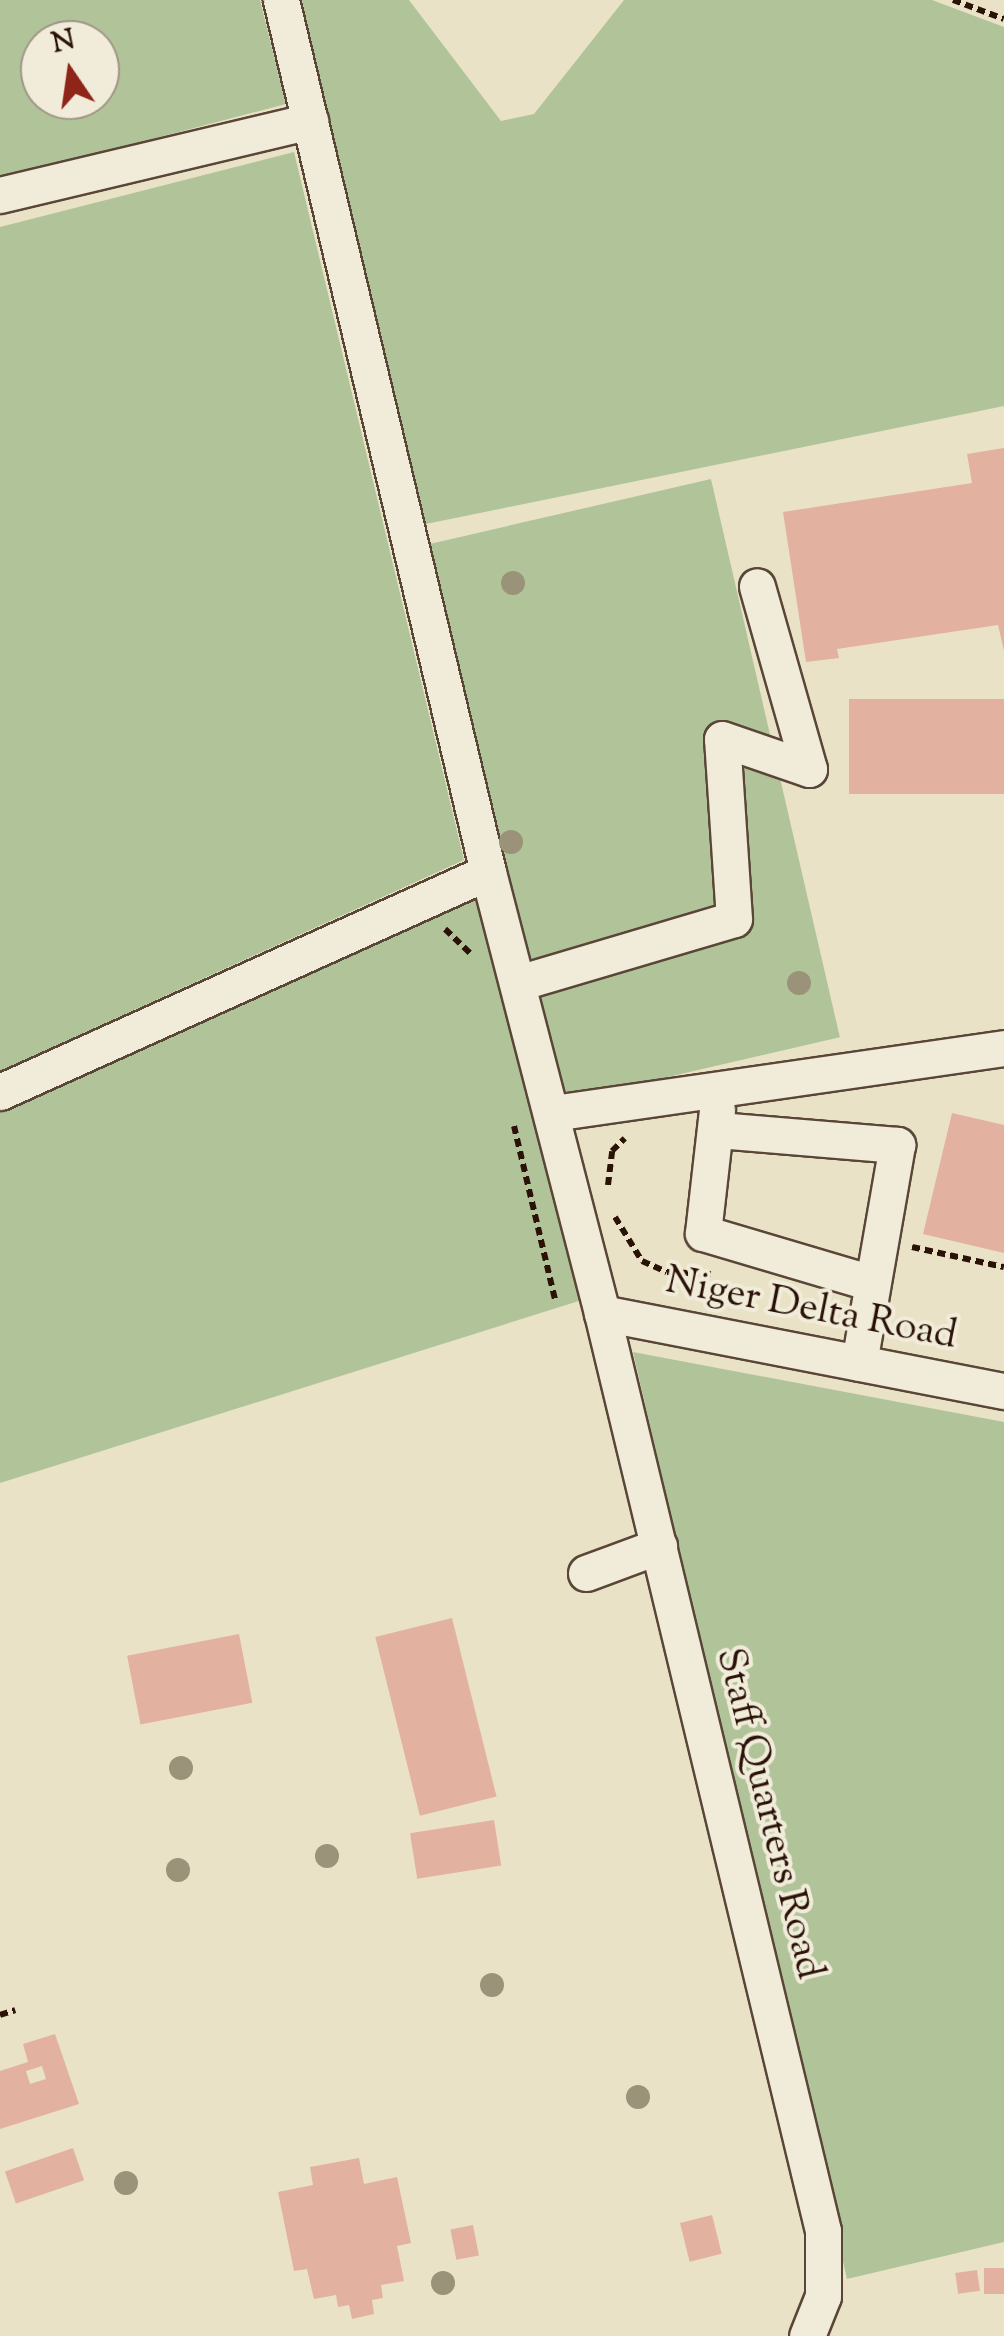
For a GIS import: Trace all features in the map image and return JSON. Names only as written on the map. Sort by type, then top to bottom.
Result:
[{"type":"street","name":"Staff Quarters Road","points":[[281,0],[488,872],[553,1113],[823,2232],[823,2296],[807,2336]]},
{"type":"street","points":[[0,194],[310,122]]},
{"type":"street","points":[[518,983],[734,919],[722,739],[809,770],[757,586]]},
{"type":"street","points":[[0,1092],[488,872]]},
{"type":"street","points":[[553,1113],[1004,1048]]},
{"type":"street","points":[[714,1089],[718,1130],[703,1233],[872,1283]]},
{"type":"street","points":[[718,1130],[897,1146],[859,1363]]},
{"type":"street","name":"Niger Delta Road","points":[[602,1313],[1004,1391]]},
{"type":"street","points":[[586,1573],[659,1546]]},
{"type":"path","points":[[954,0],[1004,19]]},
{"type":"path","points":[[407,908],[440,924],[474,957],[479,976]]},
{"type":"path","points":[[510,1110],[556,1300]]},
{"type":"path","points":[[638,1125],[612,1151],[607,1182],[615,1218],[642,1262],[667,1272],[729,1274]]},
{"type":"path","points":[[901,1245],[1004,1267]]},
{"type":"path","points":[[0,2015],[16,2010]]},
{"type":"green space","points":[[0,0],[260,0],[286,104],[0,179]]},
{"type":"green space","points":[[302,0],[409,0],[501,121],[534,114],[624,0],[932,0],[1004,27],[1004,406],[426,524],[332,157]]},
{"type":"green space","points":[[294,152],[464,860],[0,1071],[0,227]]},
{"type":"green space","points":[[711,479],[840,1037],[555,1103],[426,545]]},
{"type":"green space","points":[[482,874],[598,1295],[0,1483],[0,1096]]},
{"type":"green space","points":[[633,1352],[1004,1422],[1004,2242],[847,2279]]},
{"type":"building","points":[[1004,448],[1004,651],[998,625],[837,649],[839,658],[806,662],[783,512],[972,483],[967,454]]},
{"type":"building","points":[[849,699],[1004,699],[1004,794],[849,794]]},
{"type":"building","points":[[952,1113],[1004,1125],[1004,1253],[923,1234]]},
{"type":"building","points":[[452,1618],[497,1797],[420,1816],[375,1637]]},
{"type":"building","points":[[239,1634],[252,1703],[140,1724],[127,1656]]},
{"type":"building","points":[[494,1820],[501,1865],[417,1879],[410,1833]]},
{"type":"building","points":[[55,2034],[79,2104],[0,2129],[0,2071],[28,2062],[23,2044]],"holes":[[[42,2066],[46,2079],[30,2084],[26,2071]]]},
{"type":"building","points":[[73,2148],[84,2180],[16,2204],[5,2171]]},
{"type":"building","points":[[359,2158],[364,2184],[397,2177],[411,2243],[397,2246],[404,2281],[381,2285],[383,2298],[372,2300],[374,2314],[352,2319],[349,2305],[338,2307],[336,2295],[314,2299],[307,2269],[294,2271],[278,2192],[313,2185],[310,2167]]},
{"type":"building","points":[[712,2215],[722,2254],[690,2262],[680,2223]]},
{"type":"building","points":[[473,2225],[479,2255],[456,2260],[450,2229]]},
{"type":"building","points":[[984,2268],[1004,2268],[1004,2294],[984,2294]]},
{"type":"building","points":[[977,2270],[980,2291],[958,2294],[955,2273]]}]
